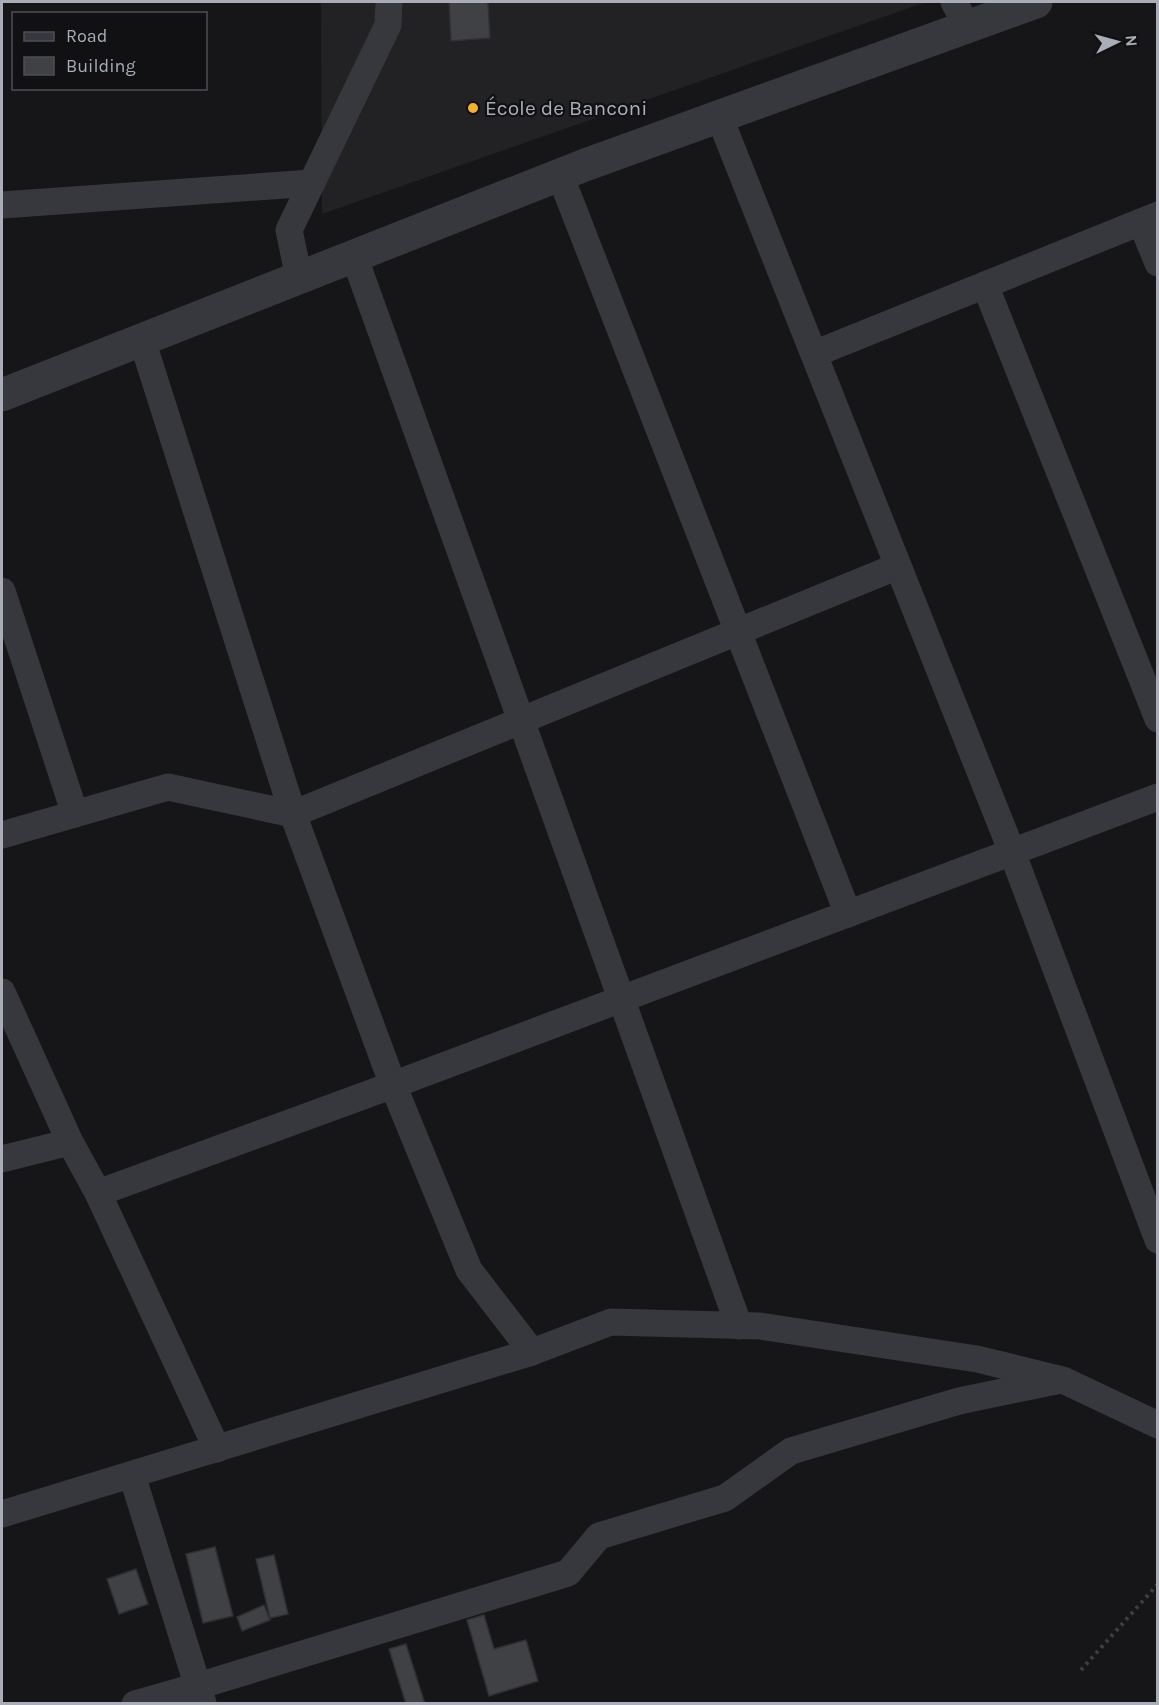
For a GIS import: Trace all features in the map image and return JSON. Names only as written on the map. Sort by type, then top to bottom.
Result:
[{"type":"street","points":[[299,278],[289,230],[388,25],[389,2]]},
{"type":"street","points":[[2,395],[560,175],[719,116],[961,14],[1036,2]]},
{"type":"street","points":[[719,116],[1012,852],[1158,1240]]},
{"type":"street","points":[[560,175],[848,914]]},
{"type":"street","points":[[2,205],[312,183]]},
{"type":"street","points":[[814,354],[1149,218],[1158,263]]},
{"type":"street","points":[[354,256],[738,1326]]},
{"type":"street","points":[[985,285],[1158,719]]},
{"type":"street","points":[[142,340],[293,814],[393,1085],[469,1270],[532,1352]]},
{"type":"street","points":[[2,835],[168,787],[293,814],[898,566]]},
{"type":"street","points":[[2,591],[75,814]]},
{"type":"street","points":[[98,1193],[393,1085],[1158,797]]},
{"type":"street","points":[[2,992],[70,1142],[98,1193],[217,1449]]},
{"type":"street","points":[[2,1159],[70,1142]]},
{"type":"street","points":[[2,1514],[532,1352],[611,1322],[760,1326],[977,1359],[1063,1380],[1158,1425]]},
{"type":"street","points":[[135,1704],[200,1695],[568,1573],[599,1536],[725,1498],[791,1451],[959,1401],[1063,1380]]},
{"type":"street","points":[[132,1474],[200,1695]]},
{"type":"path","points":[[1081,1670],[1158,1584]]},
{"type":"shaded area","name":"École de Banconi","points":[[321,2],[926,2],[322,214]]},
{"type":"building","points":[[449,2],[488,2],[490,38],[451,41]]},
{"type":"building","points":[[215,1547],[233,1616],[203,1623],[186,1554]]},
{"type":"building","points":[[274,1555],[288,1614],[270,1618],[256,1559]]},
{"type":"building","points":[[136,1569],[148,1604],[119,1614],[107,1579]]},
{"type":"building","points":[[264,1605],[270,1620],[242,1631],[237,1617]]},
{"type":"building","points":[[484,1615],[494,1649],[526,1640],[538,1681],[489,1696],[467,1620]]},
{"type":"building","points":[[406,1644],[425,1704],[406,1704],[389,1649]]},
{"type":"place","name":"École de Banconi","points":[[473,108]]}]
